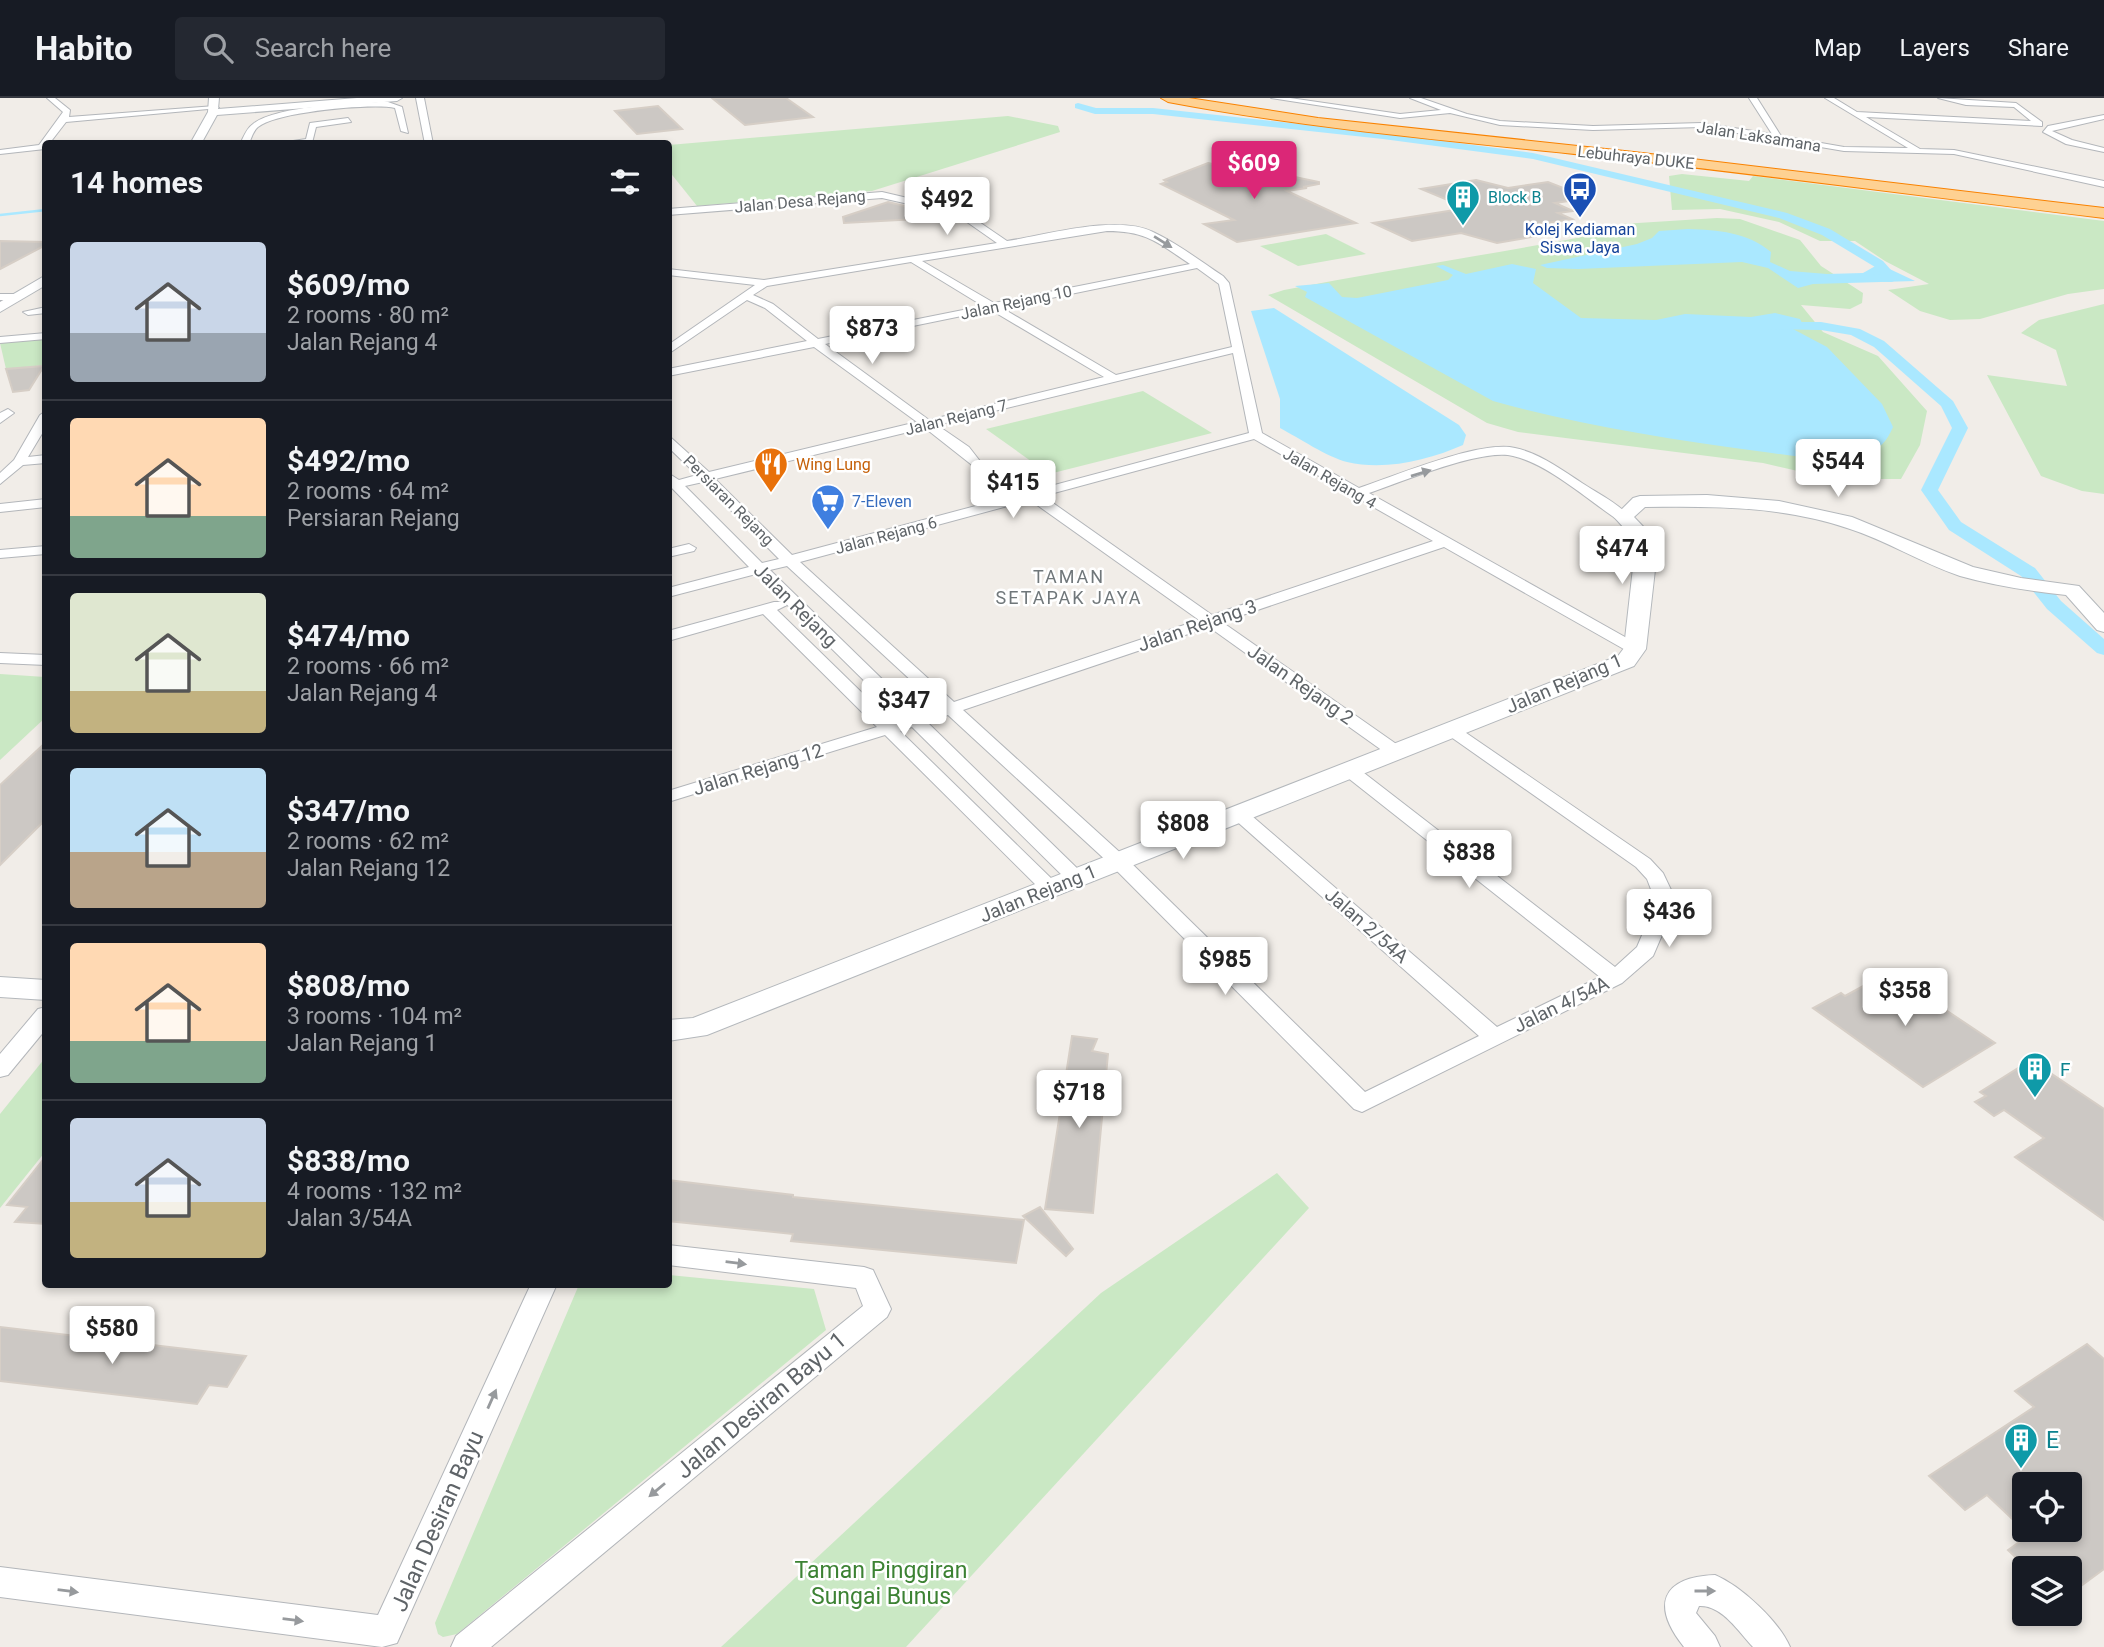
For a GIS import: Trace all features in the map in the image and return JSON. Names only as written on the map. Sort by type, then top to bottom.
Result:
[{"type":"highway","name":"Lebuhraya DUKE","points":[[1168,98],[1306,121],[1636,154]]},
{"type":"highway","name":"Lebuhraya DUKE","points":[[1191,98],[1250,110],[2104,210]]},
{"type":"main road","points":[[232,108],[267,107]]},
{"type":"street","points":[[48,140],[67,112],[51,98]]},
{"type":"street","points":[[64,120],[143,115],[214,106],[232,108],[237,113],[267,107],[397,98]]},
{"type":"street","points":[[420,98],[428,140]]},
{"type":"street","points":[[1275,98],[1400,116],[1452,111]]},
{"type":"street","name":"Jalan Laksamana","points":[[1414,98],[1475,119],[1513,124],[1603,128],[1688,124],[1844,149],[1965,154],[2104,184]]},
{"type":"street","points":[[1753,98],[1778,138]]},
{"type":"street","points":[[1829,98],[1919,152]]},
{"type":"street","points":[[1857,114],[2039,124],[2016,105],[1966,103],[1942,98]]},
{"type":"street","points":[[246,140],[255,125],[272,117],[345,103],[391,104],[398,107],[405,131]]},
{"type":"street","points":[[197,140],[214,106]]},
{"type":"street","points":[[388,116],[401,115]]},
{"type":"street","points":[[2104,117],[2051,128],[2047,132],[2069,142],[2104,150]]},
{"type":"street","points":[[309,140],[313,125],[362,118]]},
{"type":"street","points":[[0,152],[42,147]]},
{"type":"street","name":"Jalan Desa Rejang","points":[[672,212],[882,195],[960,213],[1004,243]]},
{"type":"street","points":[[672,273],[764,283],[1107,228],[1131,228],[1149,233],[1224,284],[1256,435]]},
{"type":"street","points":[[910,258],[1114,379]]},
{"type":"street","points":[[1181,268],[1200,266]]},
{"type":"street","points":[[1181,268],[1200,266]]},
{"type":"street","name":"Jalan Rejang 10","points":[[672,372],[816,345],[1181,268]]},
{"type":"street","points":[[0,295],[42,269]]},
{"type":"street","points":[[672,286],[689,275]]},
{"type":"street","points":[[0,308],[42,282]]},
{"type":"street","points":[[672,348],[764,283]]},
{"type":"street","points":[[0,295],[17,298]]},
{"type":"street","points":[[746,296],[769,306],[816,345],[964,450],[977,465]]},
{"type":"street","points":[[28,312],[42,310]]},
{"type":"street","points":[[0,340],[42,336]]},
{"type":"street","name":"Jalan Rejang 7","points":[[673,480],[707,477],[1236,349]]},
{"type":"street","points":[[0,480],[19,462],[42,422]]},
{"type":"street","name":"Jalan Rejang 4","points":[[1256,435],[1635,649]]},
{"type":"street","name":"Jalan Rejang 6","points":[[672,592],[1256,435]]},
{"type":"street","name":"Persiaran Rejang","points":[[672,443],[790,561]]},
{"type":"street","points":[[1356,493],[1487,452],[1511,451],[1537,461],[1623,517],[1646,540],[1646,561],[1635,649]]},
{"type":"street","points":[[19,462],[42,459]]},
{"type":"street","name":"Jalan Rejang","points":[[673,480],[793,602],[1076,878]]},
{"type":"street","name":"Jalan Rejang 2","points":[[1034,496],[1396,751]]},
{"type":"street","points":[[1596,500],[1707,501],[1779,507],[1852,523],[1965,571],[2021,584],[2056,586],[2075,593],[2104,626]]},
{"type":"street","points":[[1623,517],[1640,502]]},
{"type":"street","points":[[0,508],[42,503]]},
{"type":"street","name":"Jalan Rejang 3","points":[[914,721],[1444,542]]},
{"type":"street","points":[[672,552],[689,548]]},
{"type":"street","points":[[0,554],[42,550]]},
{"type":"street","points":[[790,561],[1118,861]]},
{"type":"street","points":[[672,635],[793,602]]},
{"type":"street","points":[[767,609],[1050,888]]},
{"type":"street","name":"Jalan Rejang 1","points":[[672,1031],[697,1028],[1626,661],[1635,649]]},
{"type":"street","points":[[0,658],[42,660]]},
{"type":"street","name":"Jalan Rejang 12","points":[[672,796],[914,721]]},
{"type":"street","name":"Jalan 4/54A","points":[[1118,861],[1362,1103],[1615,978],[1646,951],[1661,914],[1662,892],[1656,877],[1643,863],[1450,730]]},
{"type":"street","points":[[1349,770],[1615,978]]},
{"type":"street","name":"Jalan 2/54A","points":[[1239,814],[1494,1037]]},
{"type":"street","points":[[0,987],[42,990]]},
{"type":"street","points":[[0,1069],[42,1019]]},
{"type":"street","name":"Jalan Desiran Bayu 1","points":[[467,1647],[877,1309],[864,1278],[672,1255]]},
{"type":"street","name":"Jalan Desiran Bayu","points":[[0,1582],[388,1640],[542,1288]]},
{"type":"street","points":[[1704,1647],[1681,1619],[1680,1604],[1692,1591],[1715,1590],[1734,1604],[1774,1647]]},
{"type":"green space","points":[[1008,116],[1058,126],[1060,132],[872,191],[697,206],[672,175],[672,145]]},
{"type":"green space","points":[[1682,174],[1749,181],[1753,176],[2104,221],[2104,289],[2068,294],[1980,319],[1950,320],[1920,311],[1888,290],[1929,284],[1885,261],[1855,241],[1820,241],[1779,222],[1720,209],[1672,210],[1669,176]]},
{"type":"green space","points":[[1740,219],[1800,240],[1821,266],[1863,293],[1862,303],[1850,309],[1801,305],[1823,332],[1878,356],[1927,411],[1920,445],[1901,479],[1833,479],[1763,463],[1518,432],[1487,423],[1268,295],[1324,282],[1608,232],[1622,224]]},
{"type":"green space","points":[[1326,234],[1366,254],[1298,266],[1260,246]]},
{"type":"green space","points":[[2104,304],[2104,494],[2082,491],[2041,476],[1987,375],[2067,386],[2056,350],[2021,333],[2039,320]]},
{"type":"green space","points":[[42,339],[42,365],[6,369],[0,343]]},
{"type":"green space","points":[[1143,391],[1212,433],[1049,474],[986,429]]},
{"type":"green space","points":[[0,674],[42,677],[42,721],[0,760]]},
{"type":"green space","points":[[42,1062],[42,1156],[0,1208],[0,1114]]},
{"type":"green space","name":"Taman Pinggiran Sungai Bunus","points":[[1277,1173],[1309,1208],[906,1647],[721,1647],[1101,1293]]},
{"type":"green space","points":[[672,1275],[814,1289],[826,1330],[457,1634],[443,1637],[438,1634],[435,1623],[578,1288],[672,1288]]},
{"type":"water","points":[[1659,231],[1721,231],[1752,240],[1771,252],[1770,262],[1790,271],[1863,273],[1879,264],[1915,281],[1813,284],[1798,288],[1768,268],[1742,262],[1578,269],[1547,268],[1540,265],[1637,244],[1652,238]]},
{"type":"water","points":[[1512,264],[1536,269],[1533,283],[1581,318],[1656,320],[1685,314],[1751,317],[1775,313],[1800,319],[1804,327],[1791,328],[1827,347],[1882,404],[1893,427],[1885,441],[1874,450],[1851,457],[1824,458],[1690,442],[1558,417],[1493,401],[1305,297],[1307,292],[1295,286],[1329,283],[1342,297],[1357,298],[1448,280],[1453,275],[1436,266],[1443,265],[1466,274]]},
{"type":"water","points":[[1274,308],[1459,425],[1466,435],[1463,445],[1436,455],[1391,465],[1362,464],[1331,456],[1280,428],[1280,399],[1251,311]]},
{"type":"building","points":[[712,98],[786,98],[813,117],[745,125]]},
{"type":"building","points":[[658,106],[682,129],[637,134],[615,111]]},
{"type":"building","points":[[1208,163],[1226,167],[1232,164],[1319,182],[1303,187],[1307,188],[1287,191],[1356,223],[1237,242],[1204,224],[1234,220],[1161,184],[1167,182],[1164,180]]},
{"type":"building","points":[[1476,180],[1508,188],[1548,182],[1589,198],[1555,203],[1573,211],[1558,213],[1572,219],[1534,225],[1554,233],[1497,243],[1461,233],[1412,241],[1373,223],[1467,208],[1421,189]]},
{"type":"building","points":[[888,202],[913,208],[917,219],[844,223],[843,217]]},
{"type":"building","points":[[0,241],[42,242],[42,247],[0,269]]},
{"type":"building","points":[[42,366],[29,390],[13,392],[6,369]]},
{"type":"building","points":[[42,746],[42,823],[0,865],[0,785]]},
{"type":"building","points":[[1889,972],[1995,1043],[1923,1087],[1813,1008],[1841,993],[1845,996]]},
{"type":"building","points":[[1072,1036],[1097,1039],[1092,1051],[1108,1054],[1093,1213],[1045,1209]]},
{"type":"building","points":[[2031,1060],[2104,1109],[2104,1220],[2015,1157],[2044,1138],[2004,1110],[1994,1116],[1975,1102],[1986,1096],[1980,1092]]},
{"type":"building","points":[[42,1161],[42,1224],[15,1222],[27,1207],[7,1205]]},
{"type":"building","points":[[672,1180],[793,1197],[1024,1220],[1016,1263],[791,1241],[793,1234],[672,1221]]},
{"type":"building","points":[[1040,1207],[1073,1249],[1066,1256],[1023,1216]]},
{"type":"building","points":[[0,1327],[246,1356],[227,1387],[209,1385],[197,1404],[0,1381]]},
{"type":"building","name":"E","points":[[2087,1344],[2104,1359],[2104,1569],[2082,1585],[2082,1556],[2014,1556],[2008,1550],[2019,1542],[2082,1542],[2082,1472],[2012,1472],[2012,1519],[1987,1495],[1965,1510],[1929,1476],[2034,1407],[2015,1391]]},
{"type":"waterway","points":[[1078,106],[1095,111],[1153,111],[1383,136],[1533,156],[1783,215],[1826,232],[1879,264],[1892,278],[1877,278]]},
{"type":"waterway","points":[[0,215],[42,210]]},
{"type":"waterway","points":[[1772,326],[1821,326],[1855,332],[1879,344],[1948,404],[1960,428],[1929,490],[1955,526],[2028,572],[2054,605],[2104,649]]},
{"type":"place","name":"Kolej Kediaman Siswa Jaya","points":[[1580,219]]},
{"type":"place","name":"Block B","points":[[1463,227]]},
{"type":"place","name":"Wing Lung","points":[[771,494]]},
{"type":"place","name":"7-Eleven","points":[[828,531]]},
{"type":"place","name":"F","points":[[2035,1099]]},
{"type":"place","name":"E","points":[[2021,1470]]},
{"type":"district","name":"TAMAN SETAPAK JAYA","points":[[1069,587]]}]
